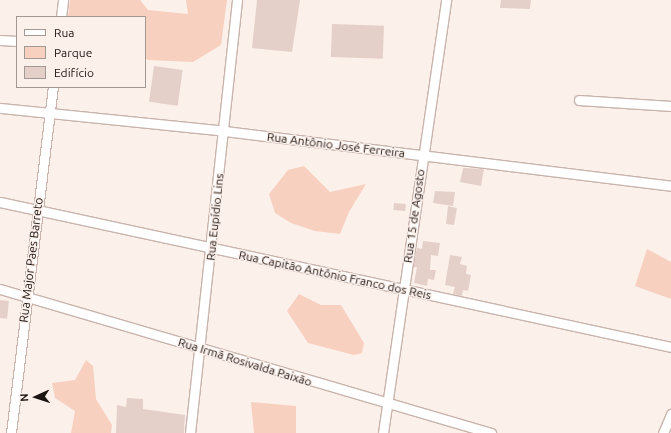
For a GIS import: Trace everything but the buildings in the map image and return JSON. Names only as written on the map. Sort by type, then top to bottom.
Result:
[{"type":"street","points":[[62,16],[63,0]]},
{"type":"street","name":"Rua Eupídio Lins","points":[[190,433],[225,131],[237,0]]},
{"type":"street","name":"Rua 15 de Agosto","points":[[383,433],[422,156],[446,0]]},
{"type":"street","points":[[0,40],[16,41]]},
{"type":"street","name":"Rua Major Paes Barreto","points":[[11,433],[53,88]]},
{"type":"street","points":[[579,100],[671,106]]},
{"type":"street","name":"Rua Antônio José Ferreira","points":[[0,108],[225,131],[671,186]]},
{"type":"street","name":"Rua Capitão Antônio Franco dos Reis","points":[[0,202],[671,347]]},
{"type":"street","name":"Rua Irmã Rosivalda Paixão","points":[[0,289],[200,349],[491,433]]},
{"type":"street","points":[[663,433],[671,414]]},
{"type":"green space","points":[[70,0],[140,0],[148,10],[188,14],[186,0],[227,0],[221,45],[193,62],[146,59],[146,16],[68,16]]},
{"type":"green space","points":[[304,166],[330,192],[366,184],[349,212],[340,234],[315,231],[291,223],[275,213],[269,194],[288,170]]},
{"type":"green space","points":[[647,249],[671,262],[671,299],[635,286]]},
{"type":"green space","points":[[299,294],[321,305],[341,305],[364,343],[362,353],[354,355],[308,343],[287,311]]},
{"type":"green space","points":[[86,360],[93,366],[96,399],[112,425],[111,433],[71,433],[75,411],[55,398],[52,383],[75,380]]},
{"type":"green space","points":[[251,402],[296,406],[296,433],[254,433]]}]
